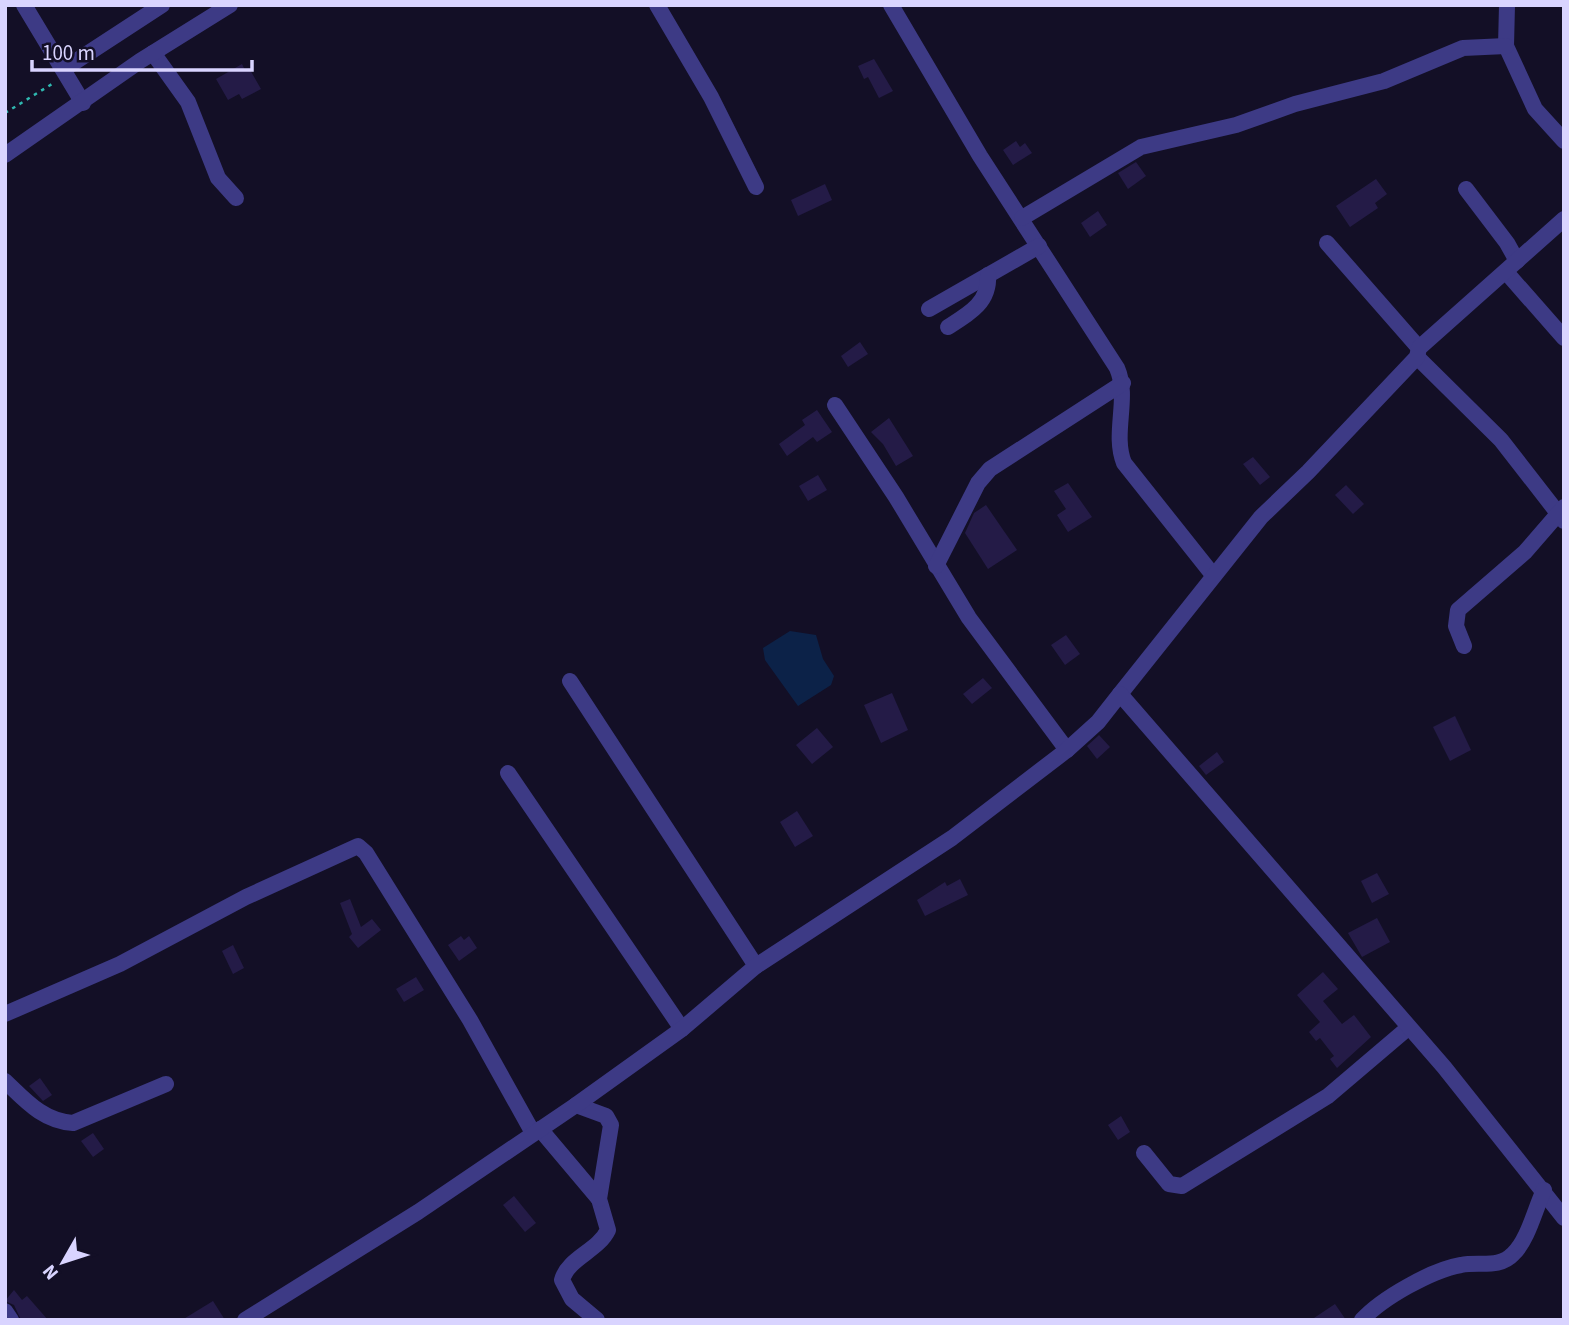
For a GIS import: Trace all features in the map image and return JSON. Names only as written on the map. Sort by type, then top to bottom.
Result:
[{"type":"street","points":[[24,5],[83,103]]},
{"type":"street","points":[[64,69],[162,5]]},
{"type":"street","points":[[5,155],[153,53],[205,12],[230,5]]},
{"type":"street","points":[[657,5],[711,97],[756,187]]},
{"type":"street","points":[[891,5],[980,156],[1117,368],[1123,383],[1121,447],[1124,463],[1213,575]]},
{"type":"street","points":[[1507,5],[1506,46],[1535,109],[1564,141]]},
{"type":"street","points":[[1021,218],[1141,147],[1237,125],[1295,104],[1384,81],[1463,48],[1506,46]]},
{"type":"street","points":[[153,53],[188,102],[218,178],[236,198]]},
{"type":"street","points":[[1465,189],[1500,233],[1512,267],[1564,338]]},
{"type":"street","points":[[245,1320],[418,1212],[576,1105],[682,1029],[756,966],[951,838],[1067,750],[1098,722],[1261,517],[1308,472],[1418,352],[1564,219]]},
{"type":"street","points":[[1327,243],[1418,352],[1501,440],[1562,513],[1525,552],[1458,610],[1457,626],[1465,646]]},
{"type":"street","points":[[929,309],[1039,246]]},
{"type":"street","points":[[948,327],[985,299],[989,286],[988,275]]},
{"type":"street","points":[[936,566],[978,483],[990,470],[1123,383]]},
{"type":"street","points":[[835,405],[896,497],[977,629],[1067,750]]},
{"type":"street","points":[[570,681],[756,966]]},
{"type":"street","points":[[1120,694],[1408,1028],[1564,1218]]},
{"type":"street","points":[[508,773],[682,1029]]},
{"type":"street","points":[[5,1014],[120,964],[246,897],[358,846],[366,853],[536,1131],[599,1199]]},
{"type":"street","points":[[1144,1153],[1170,1184],[1182,1186],[1328,1096],[1408,1028]]},
{"type":"street","points":[[5,1081],[37,1112],[58,1122],[73,1123],[166,1084]]},
{"type":"street","points":[[576,1105],[606,1116],[611,1125],[599,1199],[608,1230],[566,1269],[562,1280],[572,1299],[597,1320]]},
{"type":"street","points":[[1362,1320],[1387,1298],[1447,1269],[1462,1264],[1498,1263],[1508,1259],[1516,1252],[1544,1191]]},
{"type":"street","points":[[5,1311],[10,1320]]},
{"type":"path","points":[[5,113],[48,89],[64,69]]},
{"type":"water","points":[[790,631],[816,635],[823,659],[834,676],[831,685],[798,706],[765,660],[763,648]]},
{"type":"building","points":[[874,59],[893,91],[879,98],[868,77],[864,79],[858,66]]},
{"type":"building","points":[[242,64],[245,70],[249,68],[261,89],[242,99],[239,94],[228,100],[216,79]]},
{"type":"building","points":[[1016,141],[1020,147],[1025,143],[1032,153],[1013,165],[1003,150]]},
{"type":"building","points":[[1136,162],[1146,176],[1128,189],[1118,173]]},
{"type":"building","points":[[1376,179],[1387,194],[1375,203],[1378,208],[1350,227],[1336,206]]},
{"type":"building","points":[[825,184],[832,200],[798,216],[791,200]]},
{"type":"building","points":[[1098,211],[1107,225],[1090,237],[1081,223]]},
{"type":"building","points":[[860,342],[868,354],[848,367],[841,356]]},
{"type":"building","points":[[817,410],[832,432],[817,442],[813,437],[787,456],[779,444],[805,425],[802,420]]},
{"type":"building","points":[[889,418],[913,456],[896,466],[883,444],[871,432]]},
{"type":"building","points":[[1253,457],[1270,477],[1260,485],[1243,464]]},
{"type":"building","points":[[818,475],[827,490],[808,501],[799,486]]},
{"type":"building","points":[[1068,483],[1092,517],[1068,532],[1057,515],[1066,509],[1054,491]]},
{"type":"building","points":[[1346,485],[1364,504],[1353,514],[1335,495]]},
{"type":"building","points":[[986,505],[1017,550],[988,569],[965,533],[974,513]]},
{"type":"building","points":[[1066,635],[1080,654],[1065,665],[1051,645]]},
{"type":"building","points":[[983,678],[992,688],[972,704],[963,694]]},
{"type":"building","points":[[892,693],[908,730],[881,743],[864,705]]},
{"type":"building","points":[[1455,716],[1471,750],[1450,761],[1433,727]]},
{"type":"building","points":[[817,728],[833,747],[812,764],[796,745]]},
{"type":"building","points":[[1099,735],[1110,747],[1097,759],[1087,746]]},
{"type":"building","points":[[1217,752],[1224,762],[1206,775],[1199,766]]},
{"type":"building","points":[[797,811],[813,836],[795,847],[780,822]]},
{"type":"building","points":[[1377,873],[1389,894],[1372,903],[1361,881]]},
{"type":"building","points":[[960,879],[968,895],[925,916],[917,900],[945,882],[947,886]]},
{"type":"building","points":[[350,899],[361,927],[372,919],[381,930],[358,948],[349,937],[352,934],[340,903]]},
{"type":"building","points":[[1377,918],[1390,942],[1362,957],[1348,933]]},
{"type":"building","points":[[461,936],[464,940],[469,936],[477,948],[459,961],[448,945]]},
{"type":"building","points":[[233,945],[244,968],[233,974],[222,951]]},
{"type":"building","points":[[1323,972],[1338,989],[1323,1001],[1342,1024],[1354,1015],[1371,1037],[1337,1068],[1330,1059],[1334,1056],[1320,1038],[1316,1041],[1309,1032],[1320,1022],[1297,995]]},
{"type":"building","points":[[416,977],[424,990],[404,1002],[396,989]]},
{"type":"building","points":[[40,1078],[52,1095],[43,1101],[29,1086]]},
{"type":"building","points":[[1121,1116],[1130,1132],[1118,1140],[1108,1125]]},
{"type":"building","points":[[93,1133],[104,1149],[93,1157],[81,1141]]},
{"type":"building","points":[[514,1196],[536,1223],[525,1232],[503,1205]]},
{"type":"building","points":[[14,1290],[22,1300],[27,1296],[48,1320],[21,1320],[14,1305],[5,1301]]},
{"type":"building","points":[[213,1301],[225,1320],[182,1320]]},
{"type":"building","points":[[1335,1304],[1346,1320],[1311,1320]]}]
